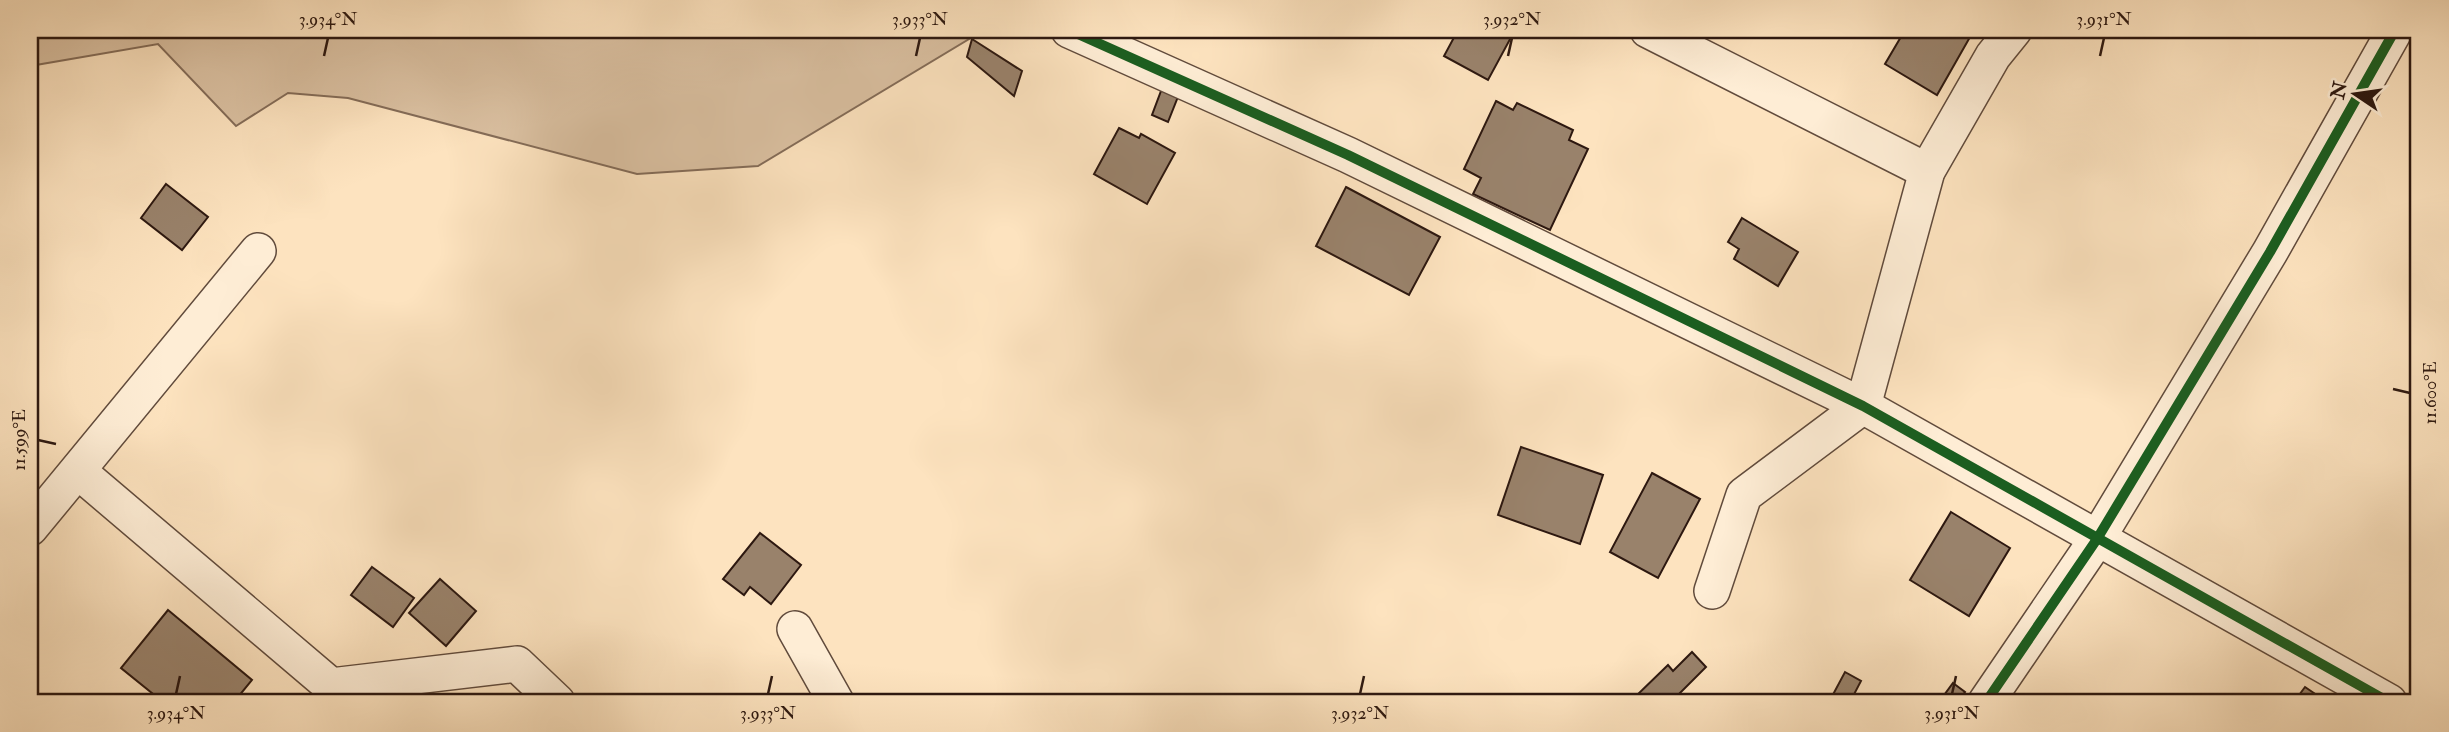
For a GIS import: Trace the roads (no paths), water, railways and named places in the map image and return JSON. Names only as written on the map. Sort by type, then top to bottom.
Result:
[{"type":"street","points":[[1069,30],[1348,155],[1863,406],[2389,702]]},
{"type":"street","points":[[1648,30],[1927,171]]},
{"type":"street","points":[[1712,592],[1744,495],[1863,406],[1927,171],[1993,56],[2014,30]]},
{"type":"street","points":[[1986,702],[2097,539],[2270,252],[2395,30]]},
{"type":"street","points":[[30,528],[258,251]]},
{"type":"street","points":[[78,471],[331,686],[517,664],[557,702]]},
{"type":"street","points":[[795,629],[836,702]]}]
